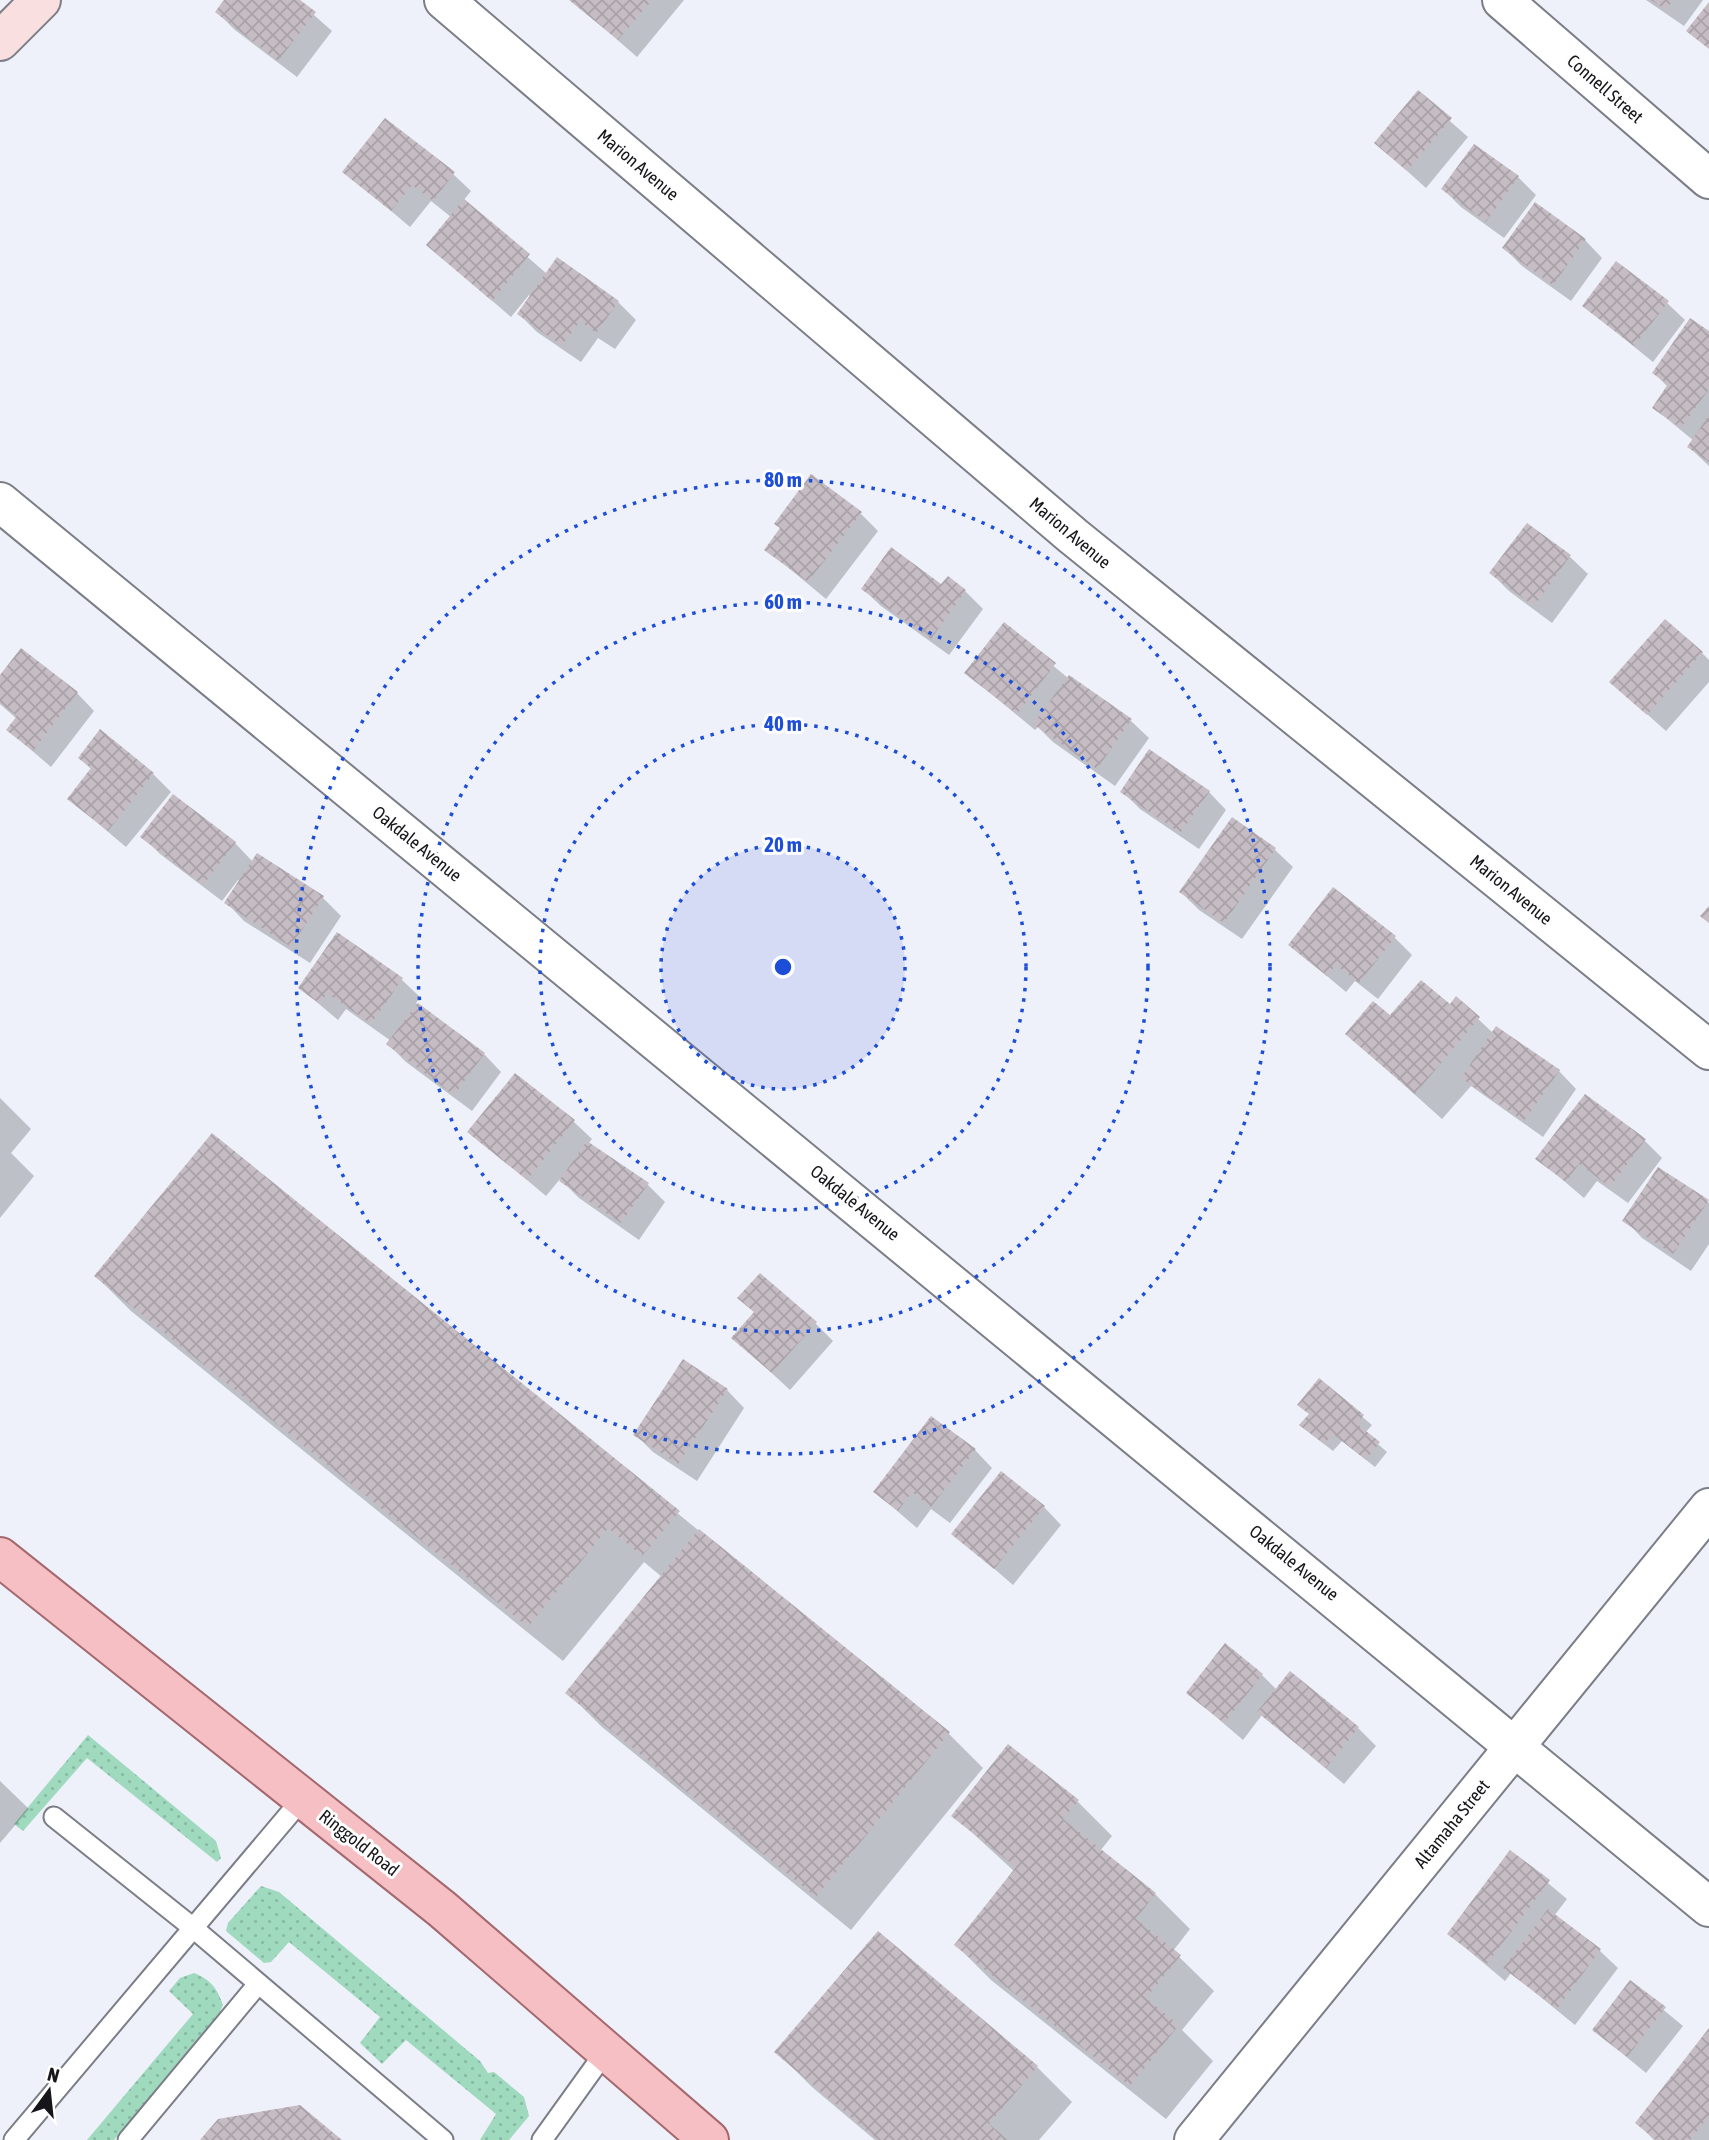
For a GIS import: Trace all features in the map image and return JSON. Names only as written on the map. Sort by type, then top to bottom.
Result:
[{"type":"main road","name":"Ringgold Road","points":[[0,1556],[442,1909],[709,2140]]},
{"type":"street","points":[[0,41],[41,0]]},
{"type":"street","name":"Marion Avenue","points":[[444,0],[1073,536],[1709,1050]]},
{"type":"street","name":"Connell Street","points":[[1502,0],[1709,179]]},
{"type":"street","name":"Oakdale Avenue","points":[[0,502],[1709,1907]]},
{"type":"street","name":"Altamaha Street","points":[[1194,2140],[1709,1508]]},
{"type":"lane","points":[[14,2140],[303,1798]]},
{"type":"lane","points":[[54,1817],[192,1927],[443,2140]]},
{"type":"lane","points":[[128,2140],[142,2132],[258,1984]]},
{"type":"lane","points":[[542,2140],[606,2051]]},
{"type":"green space","points":[[88,1735],[216,1841],[221,1858],[217,1862],[87,1758],[23,1831],[14,1824]]},
{"type":"green space","points":[[261,1886],[279,1892],[480,2061],[488,2073],[494,2072],[524,2097],[529,2116],[509,2140],[480,2140],[496,2114],[406,2040],[382,2064],[360,2043],[380,2017],[289,1942],[271,1962],[264,1963],[226,1931],[228,1923]]},
{"type":"green space","points":[[194,1973],[213,1985],[223,2005],[218,2016],[114,2140],[87,2140],[193,2014],[169,1991],[180,1978]]},
{"type":"building","points":[[224,0],[300,0],[316,12],[278,61],[215,12]]},
{"type":"building","points":[[569,0],[652,0],[618,40]]},
{"type":"building","points":[[1651,0],[1673,0],[1666,10]]},
{"type":"building","points":[[1709,2],[1709,49],[1686,31]]},
{"type":"building","points":[[1418,90],[1452,118],[1407,171],[1374,143]]},
{"type":"building","points":[[385,118],[455,172],[433,201],[412,185],[391,211],[342,172]]},
{"type":"building","points":[[1474,144],[1519,176],[1486,222],[1441,189]]},
{"type":"building","points":[[464,199],[530,254],[492,301],[426,245]]},
{"type":"building","points":[[1535,202],[1586,239],[1553,285],[1502,248]]},
{"type":"building","points":[[557,257],[619,301],[596,333],[580,321],[562,346],[517,314]]},
{"type":"building","points":[[1616,261],[1669,301],[1634,346],[1582,306]]},
{"type":"building","points":[[1690,318],[1709,331],[1709,389],[1681,428],[1652,408],[1668,384],[1652,373]]},
{"type":"building","points":[[1709,415],[1709,462],[1687,447]]},
{"type":"building","points":[[811,474],[862,512],[808,582],[764,550],[780,528],[774,524]]},
{"type":"building","points":[[1527,523],[1571,555],[1534,606],[1489,573]]},
{"type":"building","points":[[891,547],[941,584],[948,576],[966,590],[931,639],[861,589]]},
{"type":"building","points":[[1665,619],[1703,652],[1647,715],[1609,682]]},
{"type":"building","points":[[1004,622],[1056,663],[1017,714],[964,673]]},
{"type":"building","points":[[21,648],[78,692],[33,751],[6,730],[17,716],[0,703],[0,675]]},
{"type":"building","points":[[1069,675],[1132,719],[1097,769],[1033,724]]},
{"type":"building","points":[[100,729],[154,773],[108,831],[67,799],[91,768],[78,758]]},
{"type":"building","points":[[1149,749],[1210,791],[1180,833],[1120,792]]},
{"type":"building","points":[[173,794],[236,842],[203,885],[140,837]]},
{"type":"building","points":[[1232,817],[1276,848],[1224,923],[1179,892]]},
{"type":"building","points":[[257,853],[324,896],[291,947],[224,903]]},
{"type":"building","points":[[1333,887],[1396,936],[1359,983],[1336,965],[1327,976],[1288,945]]},
{"type":"building","points":[[1709,906],[1709,923],[1700,916]]},
{"type":"building","points":[[337,932],[403,978],[371,1024],[327,993],[320,1004],[298,988]]},
{"type":"building","points":[[1421,980],[1450,1004],[1456,996],[1480,1017],[1415,1094],[1345,1034],[1373,1001],[1390,1015]]},
{"type":"building","points":[[418,1003],[485,1053],[454,1095],[386,1044]]},
{"type":"building","points":[[1496,1026],[1560,1070],[1524,1121],[1461,1078]]},
{"type":"building","points":[[515,1073],[575,1120],[527,1180],[467,1132]]},
{"type":"building","points":[[1585,1094],[1646,1139],[1610,1187],[1579,1164],[1566,1182],[1535,1159]]},
{"type":"building","points":[[212,1133],[680,1511],[642,1556],[608,1528],[528,1627],[94,1276]]},
{"type":"building","points":[[587,1141],[649,1183],[621,1223],[559,1181]]},
{"type":"building","points":[[1658,1167],[1709,1200],[1673,1254],[1622,1221]]},
{"type":"building","points":[[760,1273],[817,1322],[772,1373],[731,1338],[754,1312],[737,1298]]},
{"type":"building","points":[[683,1359],[728,1389],[678,1464],[633,1435]]},
{"type":"building","points":[[1319,1378],[1364,1415],[1357,1424],[1380,1442],[1366,1460],[1333,1434],[1324,1444],[1299,1425],[1309,1414],[1297,1405]]},
{"type":"building","points":[[931,1416],[976,1449],[931,1507],[912,1492],[898,1511],[873,1492]]},
{"type":"building","points":[[1001,1471],[1045,1506],[994,1569],[951,1534]]},
{"type":"building","points":[[699,1529],[950,1732],[816,1897],[565,1693]]},
{"type":"building","points":[[1225,1643],[1263,1674],[1224,1723],[1186,1693]]},
{"type":"building","points":[[1290,1671],[1359,1727],[1326,1768],[1257,1712]]},
{"type":"building","points":[[1008,1744],[1079,1800],[1063,1819],[1156,1893],[1136,1919],[1181,1955],[1146,1998],[1179,2025],[1130,2086],[954,1945],[1016,1867],[951,1816]]},
{"type":"building","points":[[1510,1850],[1550,1880],[1487,1964],[1447,1934]]},
{"type":"building","points":[[1548,1909],[1601,1949],[1557,2009],[1503,1968]]},
{"type":"building","points":[[878,1931],[1038,2066],[989,2124],[1008,2140],[878,2140],[774,2052]]},
{"type":"building","points":[[1630,1980],[1666,2007],[1627,2057],[1592,2030]]},
{"type":"building","points":[[1709,2028],[1709,2116],[1690,2140],[1656,2140],[1635,2123]]},
{"type":"building","points":[[300,2105],[342,2140],[200,2140],[218,2119]]}]
